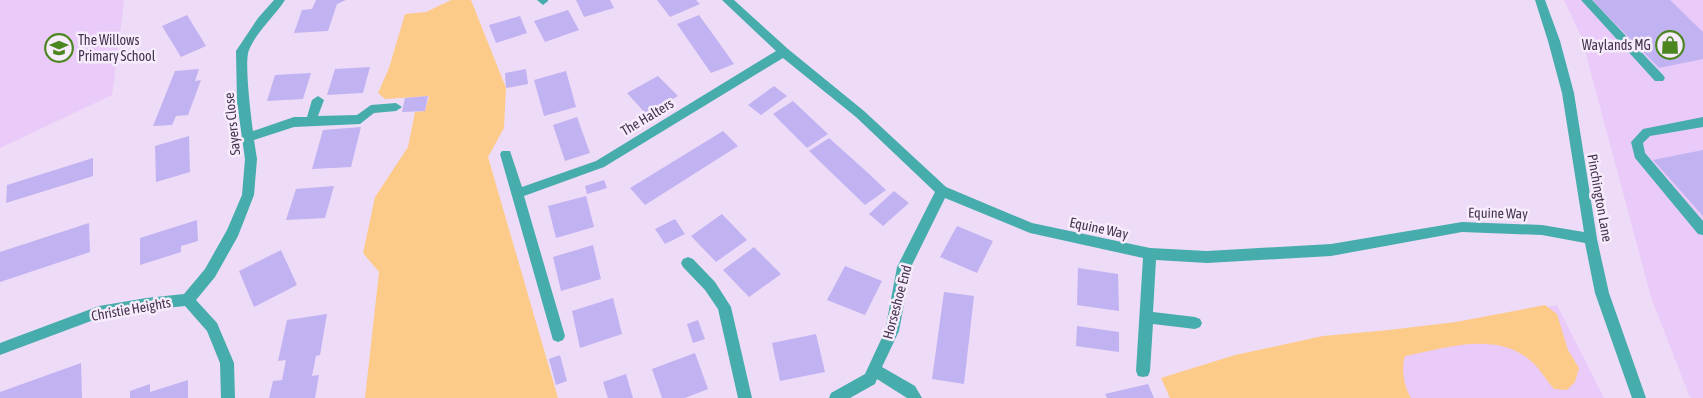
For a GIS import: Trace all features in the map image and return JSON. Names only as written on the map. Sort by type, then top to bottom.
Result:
[{"type":"street","name":"Sayers Close","points":[[188,300],[210,273],[233,232],[248,195],[251,159],[243,102],[242,51],[262,21],[280,0]]},
{"type":"street","name":"Equine Way","points":[[727,0],[784,52],[860,114],[942,190],[1030,228],[1150,254],[1207,257],[1331,250],[1462,227],[1542,230],[1591,239]]},
{"type":"street","name":"Pinchington Lane","points":[[1540,0],[1568,92],[1591,239],[1602,293],[1639,398]]},
{"type":"street","points":[[1586,0],[1660,78]]},
{"type":"street","name":"The Halters","points":[[518,193],[600,164],[784,52]]},
{"type":"street","points":[[311,121],[318,100]]},
{"type":"street","points":[[248,137],[294,122],[360,119],[372,103],[396,107]]},
{"type":"street","points":[[1703,122],[1647,132],[1637,142],[1639,155],[1703,230]]},
{"type":"street","points":[[506,154],[558,336]]},
{"type":"street","name":"Horseshoe End","points":[[836,398],[870,379],[892,330],[904,267],[942,190]]},
{"type":"street","points":[[1143,371],[1150,254]]},
{"type":"street","points":[[688,263],[719,297],[724,307],[744,398]]},
{"type":"street","name":"Christie Heights","points":[[0,349],[100,312],[188,300],[212,327],[227,362],[228,398]]},
{"type":"street","points":[[1146,317],[1195,323]]},
{"type":"street","points":[[874,370],[910,391],[915,398]]},
{"type":"shaded area","name":"The Willows Primary School","points":[[0,0],[124,0],[124,2],[112,95],[0,148]]},
{"type":"shaded area","points":[[451,0],[471,0],[506,88],[504,128],[488,157],[558,398],[365,398],[379,272],[363,253],[375,197],[408,147],[415,112],[425,111],[429,96],[385,99],[378,93],[389,68],[405,14],[426,12]]},
{"type":"shaded area","points":[[1564,0],[1703,0],[1703,398],[1691,398],[1689,395],[1651,297],[1581,36]]},
{"type":"shaded area","points":[[1545,305],[1557,314],[1568,350],[1579,368],[1575,382],[1567,390],[1554,389],[1535,365],[1518,352],[1503,346],[1487,344],[1454,346],[1405,356],[1404,378],[1411,398],[1170,398],[1161,378],[1235,355],[1323,336],[1456,322]]},
{"type":"shaded area","points":[[1557,305],[1604,398],[1218,398],[1218,370]]},
{"type":"building","points":[[316,0],[346,0],[337,4],[328,31],[294,33],[302,10],[312,9]]},
{"type":"building","points":[[576,0],[610,0],[614,8],[584,17]]},
{"type":"building","points":[[657,0],[696,0],[700,4],[670,17]]},
{"type":"building","name":"Waylands MG","points":[[1592,0],[1670,0],[1703,32],[1703,59],[1659,68]]},
{"type":"building","points":[[568,10],[579,30],[545,42],[534,21]]},
{"type":"building","points":[[187,15],[206,46],[181,57],[162,26]]},
{"type":"building","points":[[699,15],[734,64],[711,73],[677,24]]},
{"type":"building","points":[[520,16],[527,33],[496,43],[489,25]]},
{"type":"building","points":[[370,67],[363,93],[327,95],[335,69]]},
{"type":"building","points":[[199,69],[195,81],[201,80],[188,115],[176,116],[172,125],[153,126],[175,71]]},
{"type":"building","points":[[526,69],[528,84],[506,88],[505,73]]},
{"type":"building","points":[[566,71],[576,107],[544,116],[534,80]]},
{"type":"building","points":[[311,73],[303,99],[267,101],[275,75]]},
{"type":"building","points":[[658,76],[678,96],[646,114],[627,93]]},
{"type":"building","points":[[774,86],[787,96],[761,115],[748,105]]},
{"type":"building","points":[[428,96],[425,111],[402,112],[405,98]]},
{"type":"building","points":[[793,101],[828,134],[807,148],[773,114]]},
{"type":"building","points":[[577,117],[590,153],[565,161],[553,125]]},
{"type":"building","points":[[361,127],[351,167],[312,169],[323,130]]},
{"type":"building","points":[[723,131],[738,146],[645,205],[630,188]]},
{"type":"building","points":[[189,136],[190,172],[156,182],[155,146]]},
{"type":"building","points":[[829,138],[886,190],[865,205],[809,151]]},
{"type":"building","points":[[1703,150],[1703,216],[1653,160]]},
{"type":"building","points":[[93,158],[93,176],[6,203],[7,185]]},
{"type":"building","points":[[604,180],[607,188],[587,194],[585,186]]},
{"type":"building","points":[[334,186],[325,218],[286,220],[296,189]]},
{"type":"building","points":[[894,191],[909,203],[883,226],[869,214]]},
{"type":"building","points":[[586,196],[594,227],[556,238],[548,206]]},
{"type":"building","points":[[722,214],[747,240],[716,262],[691,236]]},
{"type":"building","points":[[675,219],[685,234],[665,244],[655,229]]},
{"type":"building","points":[[197,220],[198,241],[181,246],[181,252],[140,265],[140,238]]},
{"type":"building","points":[[89,223],[90,252],[0,282],[0,252]]},
{"type":"building","points":[[957,226],[993,241],[977,273],[940,257]]},
{"type":"building","points":[[593,245],[601,279],[561,291],[553,257]]},
{"type":"building","points":[[754,247],[781,274],[749,297],[723,270]]},
{"type":"building","points":[[281,250],[297,285],[254,307],[239,271]]},
{"type":"building","points":[[845,266],[882,281],[865,315],[827,300]]},
{"type":"building","points":[[1078,268],[1118,274],[1119,311],[1077,305]]},
{"type":"building","points":[[944,292],[974,296],[964,384],[932,379]]},
{"type":"building","points":[[613,298],[622,334],[580,348],[572,311]]},
{"type":"building","points":[[327,314],[320,355],[316,356],[312,376],[319,375],[315,398],[269,398],[273,381],[282,380],[286,360],[278,361],[287,320]]},
{"type":"building","points":[[698,320],[705,339],[693,343],[687,324]]},
{"type":"building","points":[[1077,326],[1119,332],[1119,352],[1076,346]]},
{"type":"building","points":[[816,334],[825,372],[780,381],[772,343]]},
{"type":"building","points":[[695,353],[708,389],[685,398],[662,398],[652,369]]},
{"type":"building","points":[[560,355],[567,381],[556,385],[549,359]]},
{"type":"building","points":[[81,363],[82,398],[0,398],[0,392]]},
{"type":"building","points":[[626,374],[633,398],[608,398],[603,382]]},
{"type":"building","points":[[188,380],[188,398],[130,398],[130,391],[150,384],[150,392]]},
{"type":"building","points":[[1148,384],[1154,398],[1107,398],[1105,394]]},
{"type":"place","name":"Waylands MG","points":[[1670,45]]},
{"type":"place","name":"The Willows Primary School","points":[[59,48]]}]
